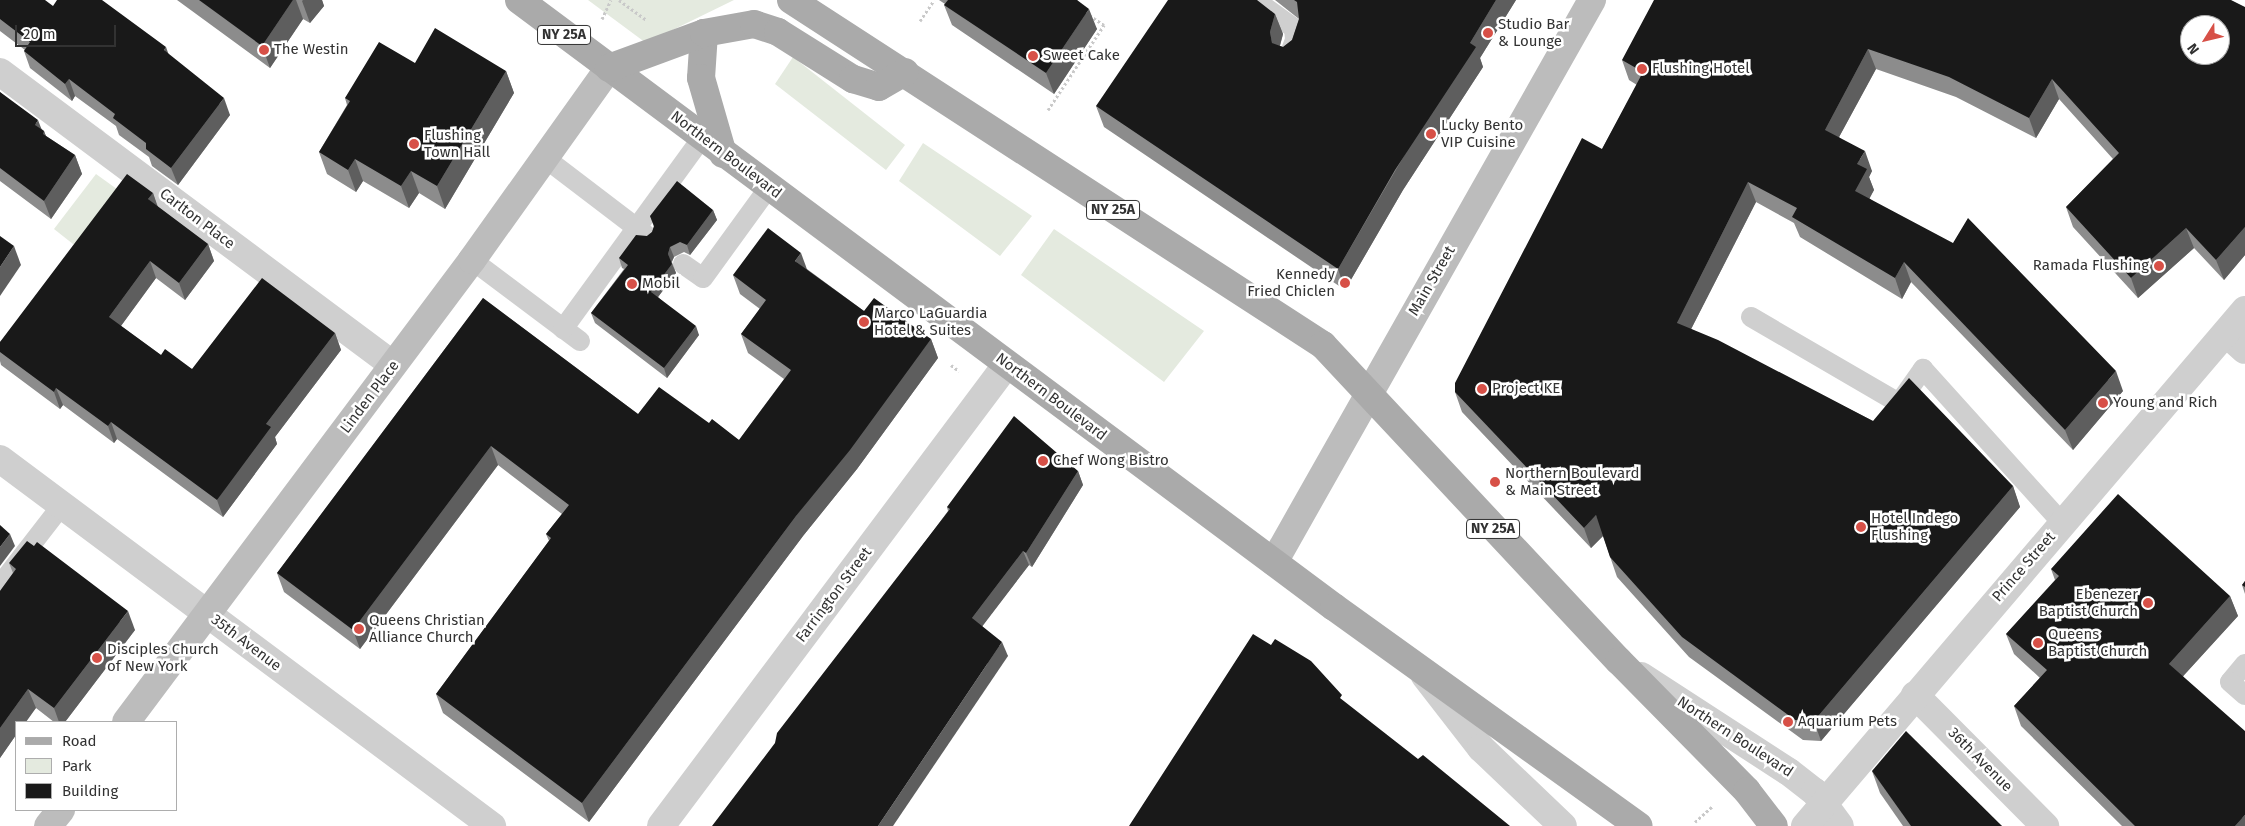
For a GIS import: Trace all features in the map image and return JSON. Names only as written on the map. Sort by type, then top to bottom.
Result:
[{"type":"main road","name":"Northern Boulevard","points":[[520,0],[713,146],[1274,562],[1640,826]]},
{"type":"main road","name":"Northern Boulevard","points":[[791,0],[1323,345],[1368,396],[1619,661],[1747,791],[1774,826]]},
{"type":"main road","name":"Main Street","points":[[1274,562],[1592,0]]},
{"type":"main road","points":[[609,68],[704,33],[754,24],[778,32],[854,78],[879,87],[904,72]]},
{"type":"main road","points":[[704,33],[701,78],[713,146]]},
{"type":"main road","name":"Linden Place","points":[[127,721],[472,260],[609,68]]},
{"type":"main road","points":[[48,826],[60,811]]},
{"type":"street","name":"Carlton Place","points":[[0,72],[393,365]]},
{"type":"street","name":"Prince Street","points":[[1805,826],[2062,523],[2235,341],[2245,310]]},
{"type":"street","name":"Farrington Street","points":[[660,826],[1007,364]]},
{"type":"street","name":"35th Avenue","points":[[0,458],[492,826]]},
{"type":"street","name":"Northern Boulevard","points":[[1619,661],[1789,772],[1815,792],[1840,826]]},
{"type":"street","name":"Northern Boulevard","points":[[1416,665],[1481,748],[1563,826]]},
{"type":"street","name":"36th Avenue","points":[[1915,695],[2045,826]]},
{"type":"lane","points":[[1255,0],[1294,28],[1295,40],[1289,56]]},
{"type":"lane","points":[[563,329],[713,146]]},
{"type":"lane","points":[[545,158],[641,232]]},
{"type":"lane","points":[[683,264],[703,278],[769,187]]},
{"type":"lane","points":[[472,260],[580,341]]},
{"type":"lane","points":[[1751,317],[1899,403],[1923,369],[2062,523]]},
{"type":"lane","points":[[0,585],[62,505]]},
{"type":"lane","points":[[2245,664],[2230,682],[2245,695]]},
{"type":"path","points":[[602,19],[611,0]]},
{"type":"path","points":[[619,0],[654,25]]},
{"type":"path","points":[[920,21],[934,0]]},
{"type":"path","points":[[1048,110],[1104,25],[1082,10]]},
{"type":"path","points":[[952,365],[959,371]]},
{"type":"path","points":[[1695,822],[1713,806]]},
{"type":"green space","points":[[588,0],[734,0],[646,43]]},
{"type":"green space","points":[[793,57],[905,145],[886,170],[775,84]]},
{"type":"green space","points":[[923,143],[1032,216],[1000,256],[899,181]]},
{"type":"green space","points":[[96,174],[121,192],[78,248],[54,229]]},
{"type":"green space","points":[[1054,229],[1204,331],[1164,382],[1021,275]]},
{"type":"building","points":[[0,0],[45,0],[53,6],[57,0],[102,0],[166,47],[164,50],[224,98],[171,168],[146,149],[146,143],[113,118],[115,114],[69,79],[65,84],[24,51],[30,42],[0,19]]},
{"type":"building","points":[[199,0],[293,0],[262,46]]},
{"type":"building","points":[[948,0],[1077,0],[1089,9],[1046,73],[944,5]]},
{"type":"building","points":[[1168,0],[1257,0],[1275,14],[1270,32],[1272,43],[1283,47],[1292,40],[1299,19],[1297,2],[1294,0],[1496,0],[1470,43],[1476,47],[1395,170],[1338,269],[1096,106]]},
{"type":"building","points":[[1654,0],[2231,0],[2245,7],[2245,227],[2216,260],[2186,228],[2131,278],[2066,207],[2119,153],[2052,79],[2029,118],[1949,77],[1868,49],[1825,130],[1865,151],[1857,164],[1867,169],[1855,191],[1953,243],[1968,218],[2116,371],[2065,430],[1904,262],[1895,278],[1792,217],[1797,208],[1748,182],[1677,323],[1718,340],[1873,421],[1909,378],[2013,486],[1814,721],[1795,720],[1682,637],[1610,557],[1596,515],[1584,528],[1455,392],[1455,383],[1582,138],[1602,149],[1643,72],[1622,60]]},
{"type":"building","name":"Flushing Town Hall","points":[[435,28],[506,71],[437,186],[411,171],[401,186],[355,159],[348,170],[319,152],[350,101],[345,98],[379,42],[415,63]]},
{"type":"building","points":[[0,92],[38,120],[35,125],[44,131],[43,134],[75,155],[44,201],[0,168]]},
{"type":"building","points":[[127,174],[153,193],[148,199],[208,244],[179,283],[150,261],[109,317],[161,355],[165,349],[192,369],[262,278],[335,333],[266,424],[271,427],[217,500],[111,422],[108,426],[56,388],[54,392],[0,352],[0,342]]},
{"type":"building","points":[[677,181],[713,210],[687,245],[680,242],[670,247],[668,254],[672,264],[651,292],[696,326],[664,368],[591,313],[628,265],[619,258],[636,235],[647,236],[652,232],[654,226],[650,216]]},
{"type":"building","points":[[768,228],[801,253],[795,261],[864,311],[874,298],[931,339],[850,450],[796,516],[582,803],[436,694],[551,538],[546,534],[569,505],[491,446],[353,630],[277,573],[483,298],[638,414],[659,387],[709,423],[712,419],[739,440],[791,370],[741,334],[766,300],[733,275]]},
{"type":"building","points":[[0,236],[14,246],[0,267]]},
{"type":"building","points":[[1014,416],[1078,471],[1026,553],[1023,551],[972,618],[1002,642],[878,826],[712,826],[775,743],[777,733],[950,509],[947,507]]},
{"type":"building","points":[[2118,494],[2230,596],[2169,664],[2245,731],[2245,815],[2235,826],[2135,826],[2014,706],[2047,670],[2006,634],[2059,576],[2051,569]]},
{"type":"building","points":[[0,525],[10,534],[0,547]]},
{"type":"building","points":[[27,541],[34,546],[37,542],[128,611],[54,708],[28,689],[0,728],[0,591],[16,569],[9,563]]},
{"type":"building","points":[[1253,634],[1271,645],[1275,639],[1311,661],[1342,695],[1340,698],[1418,759],[1423,755],[1510,826],[1129,826]]},
{"type":"building","points":[[1906,731],[2002,826],[1911,826],[1872,771]]},
{"type":"place","name":"Studio Bar & Lounge","points":[[1488,33]]},
{"type":"place","name":"The Westin","points":[[264,50]]},
{"type":"place","name":"Sweet Cake","points":[[1033,56]]},
{"type":"place","name":"Flushing Hotel","points":[[1642,69]]},
{"type":"place","name":"Lucky Bento VIP Cuisine","points":[[1431,134]]},
{"type":"place","name":"Flushing Town Hall","points":[[414,144]]},
{"type":"place","name":"Ramada Flushing","points":[[2159,266]]},
{"type":"place","name":"Kennedy Fried Chiclen","points":[[1345,283]]},
{"type":"place","name":"Mobil","points":[[632,284]]},
{"type":"place","name":"Marco LaGuardia Hotel & Suites","points":[[864,322]]},
{"type":"place","name":"Project KE","points":[[1482,389]]},
{"type":"place","name":"Young and Rich","points":[[2103,403]]},
{"type":"place","name":"Chef Wong Bistro","points":[[1043,461]]},
{"type":"place","name":"Northern Boulevard & Main Street","points":[[1495,482]]},
{"type":"place","name":"Hotel Indego Flushing","points":[[1861,527]]},
{"type":"place","name":"Ebenezer Baptist Church","points":[[2148,603]]},
{"type":"place","name":"Queens Christian Alliance Church","points":[[359,629]]},
{"type":"place","name":"Queens Baptist Church","points":[[2038,643]]},
{"type":"place","name":"Disciples Church of New York","points":[[97,658]]},
{"type":"place","name":"Aquarium Pets","points":[[1788,722]]}]
